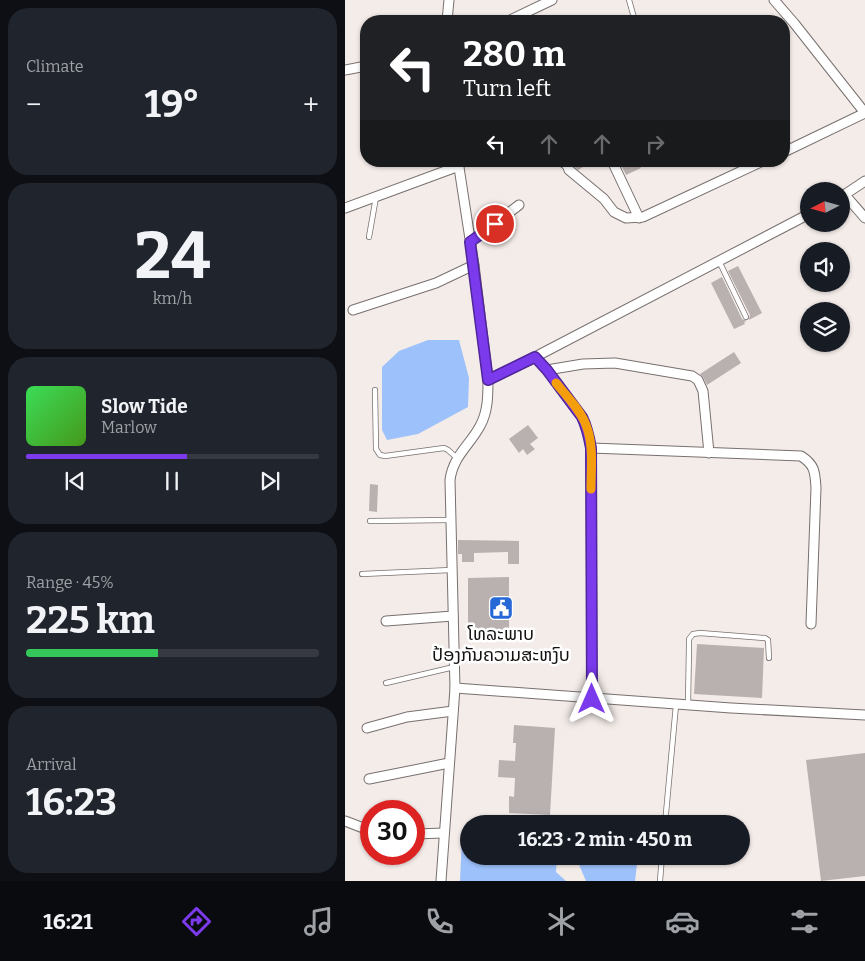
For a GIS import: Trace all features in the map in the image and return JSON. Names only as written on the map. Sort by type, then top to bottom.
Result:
[{"type":"street","points":[[449,0],[449,15]]},
{"type":"street","points":[[521,15],[552,0]]},
{"type":"street","points":[[774,0],[787,15]]},
{"type":"street","points":[[790,18],[865,113],[790,149]]},
{"type":"street","points":[[345,70],[360,67]]},
{"type":"street","points":[[345,208],[451,167]]},
{"type":"street","points":[[438,881],[444,833],[455,688],[450,480],[457,458],[481,425],[488,395],[488,380],[474,265],[459,167]]},
{"type":"street","points":[[568,167],[604,199],[613,212],[626,218],[643,217],[750,167]]},
{"type":"street","points":[[615,167],[639,218]]},
{"type":"street","points":[[850,191],[865,181]]},
{"type":"street","points":[[850,203],[865,218]]},
{"type":"street","points":[[470,242],[519,205]]},
{"type":"street","points":[[488,380],[800,219]]},
{"type":"street","points":[[353,310],[436,283],[474,265]]},
{"type":"street","points":[[535,357],[582,417],[586,424],[591,448],[592,699]]},
{"type":"street","points":[[547,370],[583,364],[615,363],[692,376],[698,380],[703,390],[709,453]]},
{"type":"street","points":[[591,448],[801,456],[809,462],[815,473],[816,488],[811,624]]},
{"type":"street","points":[[386,621],[453,616]]},
{"type":"street","points":[[455,688],[592,699],[865,715]]},
{"type":"street","points":[[367,728],[407,717],[453,711]]},
{"type":"street","points":[[369,779],[449,764]]},
{"type":"street","points":[[345,821],[360,827]]},
{"type":"street","points":[[425,834],[444,833]]},
{"type":"lane","points":[[629,0],[633,15]]},
{"type":"lane","points":[[369,237],[376,197]]},
{"type":"lane","points":[[719,261],[746,317]]},
{"type":"lane","points":[[375,390],[377,448],[380,455],[385,456],[444,448],[457,458]]},
{"type":"lane","points":[[370,521],[450,520]]},
{"type":"lane","points":[[362,574],[451,570]]},
{"type":"lane","points":[[687,704],[689,639],[693,634],[765,638],[769,643],[769,658]]},
{"type":"lane","points":[[385,683],[454,667]]},
{"type":"lane","points":[[666,815],[676,703]]},
{"type":"lane","points":[[660,881],[661,865]]},
{"type":"water","points":[[428,340],[459,340],[469,378],[468,407],[418,434],[387,440],[382,430],[382,367],[399,351]]},
{"type":"water","points":[[461,865],[556,865],[556,872],[566,881],[460,881]]},
{"type":"water","points":[[579,865],[637,865],[635,881],[586,881]]},
{"type":"building","points":[[622,167],[641,168],[626,175]]},
{"type":"building","points":[[738,266],[762,313],[749,320],[750,315],[728,271]]},
{"type":"building","points":[[722,277],[742,319],[747,321],[744,322],[745,324],[734,329],[711,283]]},
{"type":"building","points":[[734,352],[741,363],[707,385],[700,374]]},
{"type":"building","points":[[528,425],[538,438],[530,444],[535,449],[527,455],[523,449],[519,453],[509,439]]},
{"type":"building","points":[[370,484],[378,485],[377,512],[369,511]]},
{"type":"building","points":[[458,540],[519,541],[519,564],[508,564],[508,552],[474,553],[474,562],[462,562],[462,554],[458,554]]},
{"type":"building","name":"ໂທລະພາບ ປ້ອງກັນຄວາມສະຫງົບ","points":[[509,577],[509,637],[468,637],[468,578]]},
{"type":"building","points":[[697,644],[764,648],[762,698],[694,694]]},
{"type":"building","points":[[514,725],[555,728],[550,815],[509,813],[509,796],[514,797],[515,778],[498,777],[499,760],[515,761],[516,743],[513,743]]},
{"type":"building","points":[[865,753],[865,876],[821,881],[806,760]]},
{"type":"slow traffic","points":[[556,383],[586,424],[591,448],[591,489]]},
{"type":"place","name":"ໂທລະພາບ ປ້ອງກັນຄວາມສະຫງົບ","points":[[501,608]]},
{"type":"route","points":[[495,224],[470,242],[488,380],[535,357],[582,417],[589,435],[591,448],[592,699]]}]
